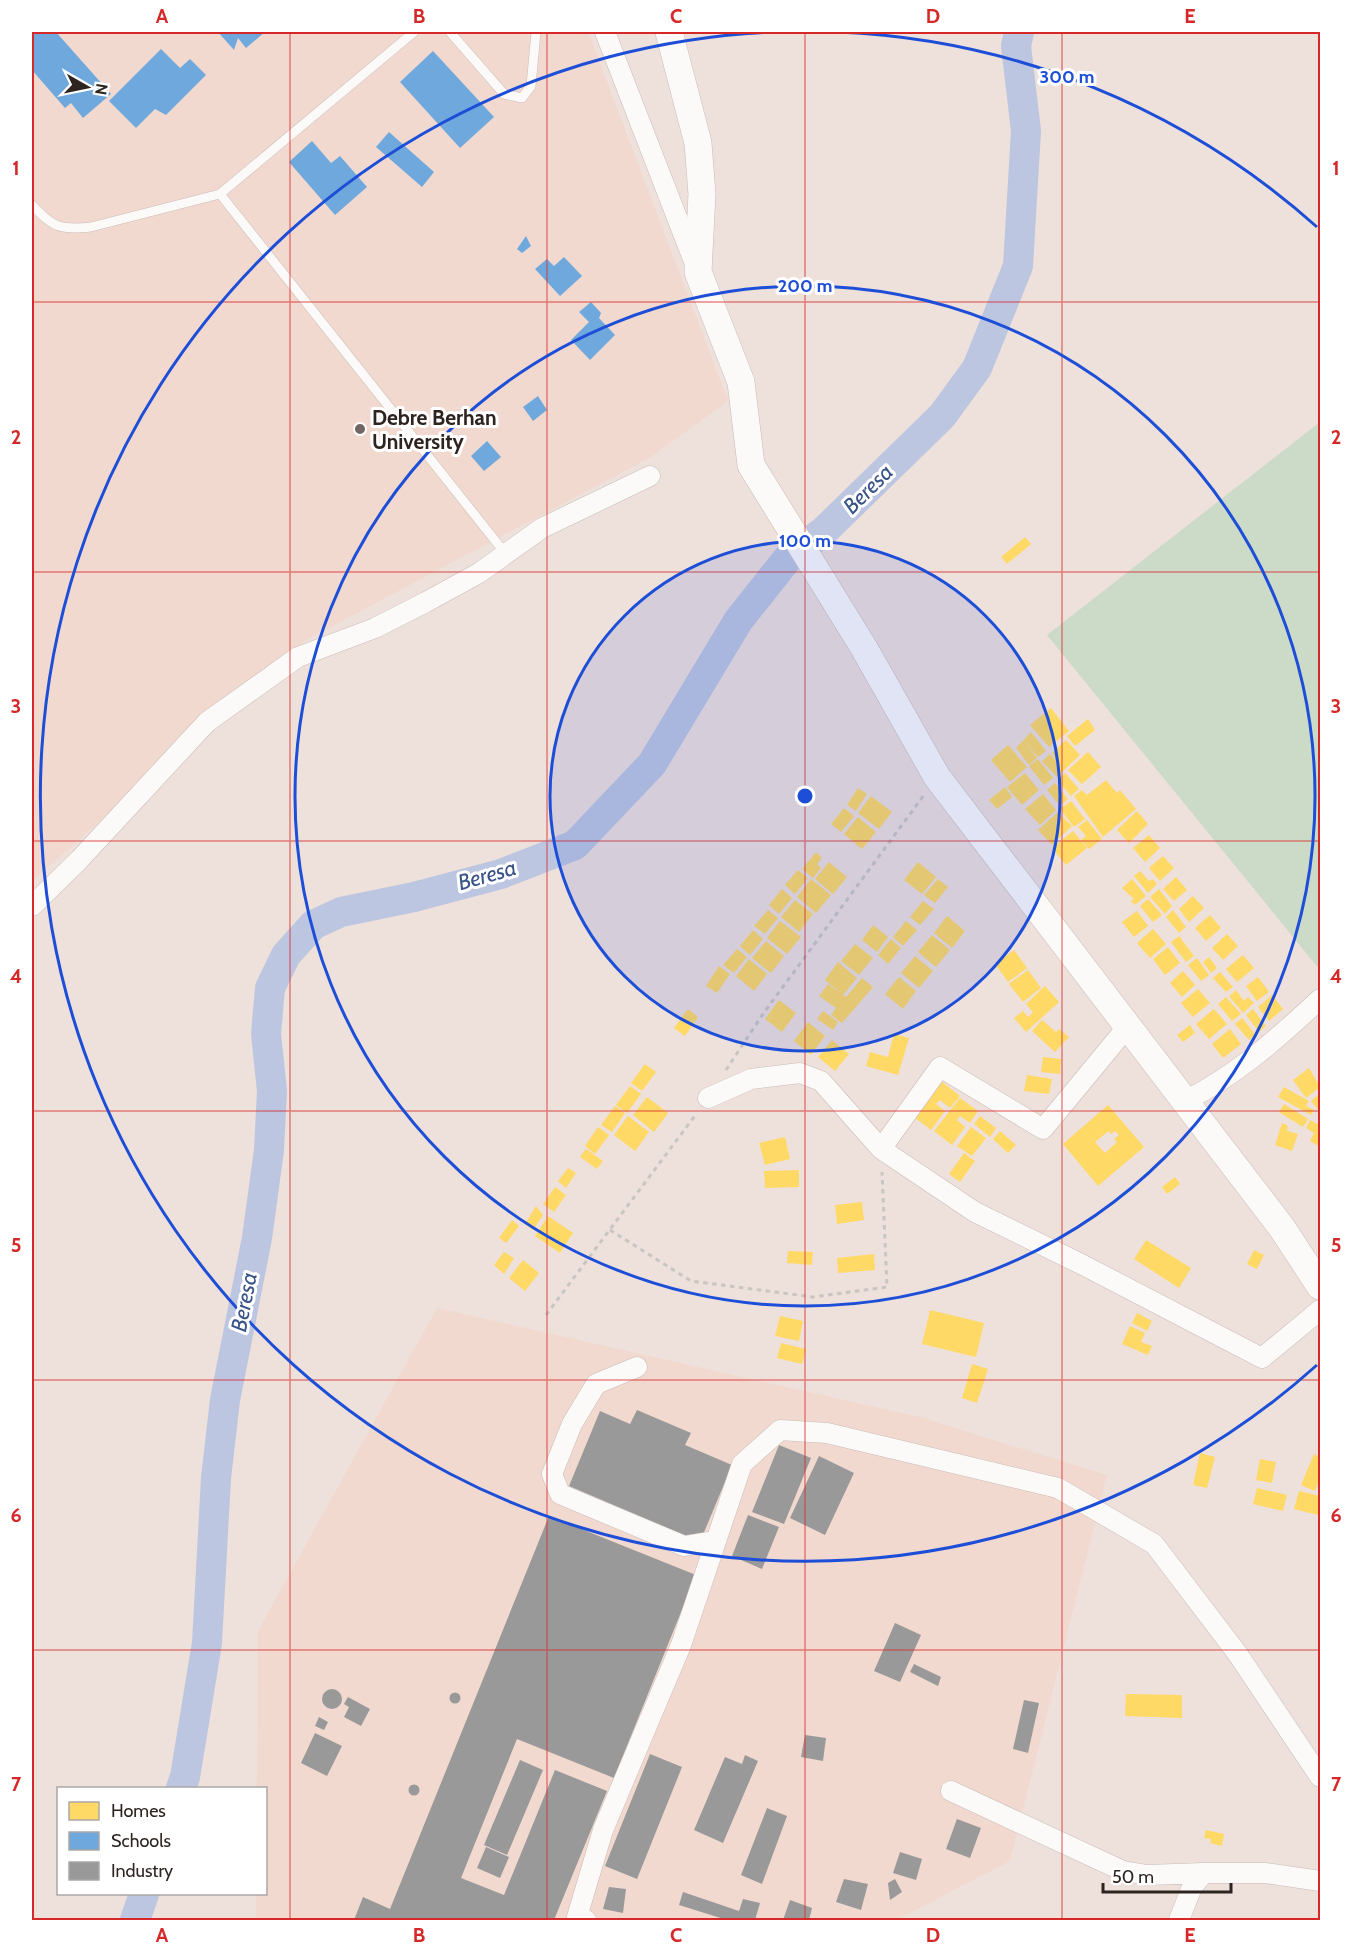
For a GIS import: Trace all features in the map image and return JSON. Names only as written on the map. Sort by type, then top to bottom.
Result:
[{"type":"main road","points":[[669,32],[698,143],[702,194],[698,272],[741,382],[752,465],[864,648],[937,777],[1282,1228],[1320,1286]]},
{"type":"street","points":[[604,32],[698,272]]},
{"type":"street","points":[[32,906],[79,860],[207,722],[298,657],[395,618],[479,573],[542,528],[650,476]]},
{"type":"street","points":[[1185,1101],[1210,1089],[1267,1049],[1320,999]]},
{"type":"street","points":[[881,1149],[940,1067],[1043,1129],[1128,1026]]},
{"type":"street","points":[[708,1098],[751,1079],[800,1073],[821,1081],[881,1149],[975,1212],[1262,1358],[1320,1310]]},
{"type":"street","points":[[638,1367],[596,1384],[572,1424],[552,1474],[560,1494],[684,1546],[714,1541]]},
{"type":"street","points":[[586,1920],[577,1917],[603,1830],[681,1645],[714,1541],[742,1464],[780,1430],[827,1433],[1058,1488],[1154,1544],[1237,1653],[1320,1777]]},
{"type":"street","points":[[951,1791],[1123,1871],[1147,1875],[1265,1873],[1320,1881]]},
{"type":"street","points":[[1179,1920],[1192,1887],[1204,1873]]},
{"type":"lane","points":[[32,205],[48,223],[62,229],[73,229],[92,227],[220,194],[414,32]]},
{"type":"lane","points":[[450,32],[504,94],[522,98],[531,86],[536,32]]},
{"type":"lane","points":[[220,194],[505,553]]},
{"type":"path","points":[[546,1315],[708,1098],[763,1014],[937,777]]},
{"type":"path","points":[[610,1230],[691,1281],[813,1297],[887,1287],[881,1149]]},
{"type":"shaded area","name":"Debre Berhan University","points":[[32,32],[588,32],[728,401],[651,457],[306,640],[32,881]]},
{"type":"shaded area","points":[[437,1308],[919,1417],[1107,1475],[1010,1861],[896,1920],[256,1920],[256,1895],[267,1895],[267,1787],[257,1787],[258,1631]]},
{"type":"green space","points":[[1320,422],[1320,970],[1047,635]]},
{"type":"building: Homes","points":[[1025,537],[1031,544],[1007,564],[1001,557]]},
{"type":"building: Homes","points":[[1051,708],[1069,731],[1049,747],[1030,725]]},
{"type":"building: Homes","points":[[1088,719],[1095,730],[1075,746],[1067,736]]},
{"type":"building: Homes","points":[[1031,732],[1046,751],[1038,757],[1026,743],[1037,758],[1029,765],[1016,748]]},
{"type":"building: Homes","points":[[1066,740],[1080,755],[1057,777],[1042,761],[1050,754],[1057,762],[1052,753]]},
{"type":"building: Homes","points":[[1008,745],[1027,767],[1010,782],[991,760]]},
{"type":"building: Homes","points":[[1088,752],[1101,767],[1082,784],[1068,770]]},
{"type":"building: Homes","points":[[1038,759],[1053,778],[1044,785],[1029,766]]},
{"type":"building: Homes","points":[[1025,773],[1039,790],[1022,805],[1007,787]]},
{"type":"building: Homes","points":[[1065,773],[1079,789],[1071,796],[1057,780]]},
{"type":"building: Homes","points":[[1106,780],[1117,793],[1120,790],[1136,809],[1103,837],[1074,796],[1082,790],[1087,795]]},
{"type":"building: Homes","points":[[1055,783],[1068,799],[1060,806],[1047,790]]},
{"type":"building: Homes","points":[[1005,787],[1012,797],[997,809],[989,800]]},
{"type":"building: Homes","points":[[858,788],[867,794],[856,811],[847,805]]},
{"type":"building: Homes","points":[[1043,794],[1056,810],[1040,825],[1025,809]]},
{"type":"building: Homes","points":[[871,796],[892,812],[879,829],[858,813]]},
{"type":"building: Homes","points":[[1071,801],[1085,819],[1074,827],[1060,809]]},
{"type":"building: Homes","points":[[844,808],[854,816],[841,832],[831,824]]},
{"type":"building: Homes","points":[[1137,811],[1148,824],[1129,843],[1117,830]]},
{"type":"building: Homes","points":[[1058,812],[1072,826],[1052,845],[1038,830]]},
{"type":"building: Homes","points":[[858,817],[876,832],[862,849],[844,834]]},
{"type":"building: Homes","points":[[1087,820],[1102,839],[1089,849],[1081,840],[1086,836],[1078,827]]},
{"type":"building: Homes","points":[[1073,831],[1087,848],[1066,865],[1052,848]]},
{"type":"building: Homes","points":[[1149,835],[1160,848],[1145,862],[1133,848]]},
{"type":"building: Homes","points":[[816,852],[822,858],[817,864],[821,868],[813,878],[802,869]]},
{"type":"building: Homes","points":[[1163,856],[1174,868],[1160,881],[1149,868]]},
{"type":"building: Homes","points":[[829,862],[847,877],[833,894],[815,879]]},
{"type":"building: Homes","points":[[918,862],[936,877],[922,894],[904,880]]},
{"type":"building: Homes","points":[[798,870],[808,878],[795,894],[785,885]]},
{"type":"building: Homes","points":[[1140,871],[1149,881],[1153,879],[1157,884],[1148,893],[1134,876]]},
{"type":"building: Homes","points":[[1176,877],[1187,890],[1174,901],[1163,889]]},
{"type":"building: Homes","points":[[811,879],[831,895],[816,913],[797,897]]},
{"type":"building: Homes","points":[[938,879],[948,887],[935,903],[924,895]]},
{"type":"building: Homes","points":[[1132,879],[1146,896],[1135,905],[1131,901],[1134,899],[1122,888]]},
{"type":"building: Homes","points":[[782,889],[792,898],[779,914],[769,905]]},
{"type":"building: Homes","points":[[1159,889],[1172,906],[1165,914],[1150,897]]},
{"type":"building: Homes","points":[[1193,896],[1204,908],[1189,922],[1179,909]]},
{"type":"building: Homes","points":[[1148,899],[1162,915],[1153,922],[1140,906]]},
{"type":"building: Homes","points":[[795,900],[813,914],[799,932],[781,917]]},
{"type":"building: Homes","points":[[923,901],[934,909],[920,925],[910,917]]},
{"type":"building: Homes","points":[[768,910],[778,918],[765,934],[754,926]]},
{"type":"building: Homes","points":[[1173,910],[1186,927],[1179,933],[1166,917]]},
{"type":"building: Homes","points":[[1137,911],[1148,926],[1134,937],[1122,922]]},
{"type":"building: Homes","points":[[1210,915],[1221,928],[1206,941],[1195,928]]},
{"type":"building: Homes","points":[[947,916],[965,931],[952,948],[934,933]]},
{"type":"building: Homes","points":[[780,921],[801,937],[787,954],[767,938]]},
{"type":"building: Homes","points":[[906,921],[917,930],[903,946],[893,937]]},
{"type":"building: Homes","points":[[873,925],[888,937],[877,952],[862,940]]},
{"type":"building: Homes","points":[[1153,929],[1166,944],[1150,958],[1137,943]]},
{"type":"building: Homes","points":[[753,930],[763,939],[750,955],[740,946]]},
{"type":"building: Homes","points":[[1227,934],[1238,946],[1223,960],[1212,948]]},
{"type":"building: Homes","points":[[932,935],[950,950],[936,967],[918,952]]},
{"type":"building: Homes","points":[[1179,936],[1194,956],[1186,962],[1171,942]]},
{"type":"building: Homes","points":[[891,939],[901,948],[888,964],[878,955]]},
{"type":"building: Homes","points":[[766,941],[784,956],[771,973],[752,958]]},
{"type":"building: Homes","points":[[855,944],[873,958],[859,975],[841,961]]},
{"type":"building: Homes","points":[[1168,947],[1180,963],[1165,975],[1153,959]]},
{"type":"building: Homes","points":[[737,949],[747,957],[734,973],[723,965]]},
{"type":"building: Homes","points":[[1014,950],[1027,968],[1008,982],[995,964]]},
{"type":"building: Homes","points":[[1243,955],[1254,968],[1237,982],[1226,969]]},
{"type":"building: Homes","points":[[915,956],[933,971],[919,988],[901,973]]},
{"type":"building: Homes","points":[[1209,957],[1217,968],[1211,973],[1203,962]]},
{"type":"building: Homes","points":[[1197,958],[1209,975],[1201,981],[1188,965]]},
{"type":"building: Homes","points":[[749,959],[767,974],[754,991],[736,976]]},
{"type":"building: Homes","points":[[838,962],[857,978],[843,995],[825,980]]},
{"type":"building: Homes","points":[[719,966],[730,974],[717,993],[706,986]]},
{"type":"building: Homes","points":[[1028,970],[1041,988],[1023,1002],[1009,984]]},
{"type":"building: Homes","points":[[1183,971],[1195,985],[1182,997],[1170,983]]},
{"type":"building: Homes","points":[[1220,972],[1233,987],[1226,992],[1213,978]]},
{"type":"building: Homes","points":[[899,977],[916,991],[903,1009],[885,994]]},
{"type":"building: Homes","points":[[1258,977],[1269,992],[1257,1001],[1246,986]]},
{"type":"building: Homes","points":[[862,978],[873,987],[842,1023],[831,1015],[836,1008],[819,996],[828,984],[846,997]]},
{"type":"building: Homes","points":[[1045,986],[1059,1002],[1026,1032],[1014,1018],[1023,1011],[1028,1017],[1033,1012],[1026,1004]]},
{"type":"building: Homes","points":[[1198,989],[1210,1003],[1193,1017],[1181,1003]]},
{"type":"building: Homes","points":[[1236,990],[1244,1001],[1248,997],[1254,1003],[1243,1013],[1229,996]]},
{"type":"building: Homes","points":[[1272,995],[1283,1009],[1269,1021],[1258,1007]]},
{"type":"building: Homes","points":[[1226,997],[1241,1014],[1232,1021],[1218,1004]]},
{"type":"building: Homes","points":[[779,1000],[796,1013],[782,1032],[765,1019]]},
{"type":"building: Homes","points":[[688,1009],[698,1017],[685,1036],[674,1028]]},
{"type":"building: Homes","points":[[1214,1009],[1227,1024],[1209,1039],[1196,1024]]},
{"type":"building: Homes","points":[[1253,1009],[1266,1026],[1259,1032],[1246,1015]]},
{"type":"building: Homes","points":[[823,1011],[838,1022],[833,1030],[817,1019]]},
{"type":"building: Homes","points":[[1242,1018],[1255,1034],[1249,1040],[1235,1024]]},
{"type":"building: Homes","points":[[1042,1020],[1056,1032],[1059,1029],[1069,1037],[1055,1052],[1032,1031]]},
{"type":"building: Homes","points":[[808,1022],[825,1036],[811,1055],[794,1041]]},
{"type":"building: Homes","points":[[1190,1025],[1195,1033],[1183,1042],[1177,1035]]},
{"type":"building: Homes","points":[[1230,1029],[1241,1044],[1223,1058],[1212,1044]]},
{"type":"building: Homes","points":[[894,1034],[909,1038],[898,1075],[866,1066],[870,1052],[888,1057]]},
{"type":"building: Homes","points":[[832,1040],[849,1054],[835,1071],[818,1057]]},
{"type":"building: Homes","points":[[1043,1057],[1061,1059],[1060,1074],[1041,1072]]},
{"type":"building: Homes","points":[[645,1064],[656,1072],[642,1091],[631,1083]]},
{"type":"building: Homes","points":[[1309,1068],[1320,1087],[1306,1098],[1293,1080]]},
{"type":"building: Homes","points":[[1027,1075],[1052,1079],[1049,1094],[1024,1091]]},
{"type":"building: Homes","points":[[941,1081],[960,1096],[950,1108],[940,1100],[936,1104],[945,1111],[931,1130],[914,1117]]},
{"type":"building: Homes","points":[[630,1086],[641,1094],[627,1113],[616,1105]]},
{"type":"building: Homes","points":[[1284,1087],[1309,1101],[1306,1106],[1314,1110],[1311,1115],[1278,1097]]},
{"type":"building: Homes","points":[[1320,1093],[1320,1109],[1319,1111],[1311,1101]]},
{"type":"building: Homes","points":[[647,1097],[668,1113],[654,1132],[633,1115]]},
{"type":"building: Homes","points":[[960,1098],[978,1111],[970,1123],[960,1116],[957,1120],[965,1127],[952,1145],[934,1131]]},
{"type":"building: Homes","points":[[1284,1104],[1308,1119],[1303,1127],[1279,1112]]},
{"type":"building: Homes","points":[[1108,1105],[1144,1147],[1098,1186],[1063,1144]],"holes":[[[1109,1131],[1111,1134],[1115,1131],[1119,1135],[1114,1139],[1117,1142],[1105,1153],[1095,1142]]]},
{"type":"building: Homes","points":[[615,1106],[625,1113],[612,1132],[601,1125]]},
{"type":"building: Homes","points":[[628,1116],[649,1132],[635,1151],[614,1135]]},
{"type":"building: Homes","points":[[980,1116],[996,1128],[990,1137],[974,1124]]},
{"type":"building: Homes","points":[[1310,1120],[1320,1125],[1320,1147],[1310,1141],[1314,1133],[1306,1128]]},
{"type":"building: Homes","points":[[1282,1123],[1288,1126],[1287,1131],[1298,1134],[1292,1151],[1275,1145]]},
{"type":"building: Homes","points":[[598,1127],[609,1135],[595,1154],[585,1146]]},
{"type":"building: Homes","points":[[971,1127],[986,1138],[972,1156],[957,1146]]},
{"type":"building: Homes","points":[[1000,1131],[1016,1145],[1008,1153],[993,1139]]},
{"type":"building: Homes","points":[[785,1137],[790,1159],[765,1165],[759,1143]]},
{"type":"building: Homes","points":[[586,1149],[603,1161],[597,1169],[580,1157]]},
{"type":"building: Homes","points":[[964,1153],[975,1161],[960,1182],[949,1174]]},
{"type":"building: Homes","points":[[568,1168],[576,1173],[566,1188],[558,1181]]},
{"type":"building: Homes","points":[[799,1170],[799,1187],[765,1188],[764,1171]]},
{"type":"building: Homes","points":[[1175,1177],[1180,1184],[1167,1194],[1162,1187]]},
{"type":"building: Homes","points":[[555,1187],[566,1195],[554,1212],[543,1204]]},
{"type":"building: Homes","points":[[862,1202],[864,1220],[837,1224],[835,1205]]},
{"type":"building: Homes","points":[[536,1206],[543,1215],[533,1230],[525,1224]]},
{"type":"building: Homes","points":[[548,1216],[573,1233],[560,1253],[535,1236]]},
{"type":"building: Homes","points":[[512,1220],[519,1226],[506,1243],[499,1238]]},
{"type":"building: Homes","points":[[1146,1240],[1191,1268],[1179,1288],[1134,1259]]},
{"type":"building: Homes","points":[[1254,1250],[1264,1255],[1257,1269],[1247,1264]]},
{"type":"building: Homes","points":[[788,1251],[813,1252],[812,1265],[787,1263]]},
{"type":"building: Homes","points":[[504,1252],[514,1258],[504,1274],[494,1265]]},
{"type":"building: Homes","points":[[874,1254],[875,1270],[838,1273],[837,1258]]},
{"type":"building: Homes","points":[[523,1260],[539,1273],[525,1291],[509,1278]]},
{"type":"building: Homes","points":[[930,1310],[984,1323],[976,1357],[922,1344]]},
{"type":"building: Homes","points":[[1137,1313],[1152,1321],[1147,1331],[1132,1323]]},
{"type":"building: Homes","points":[[780,1316],[803,1321],[799,1341],[775,1336]]},
{"type":"building: Homes","points":[[1130,1326],[1145,1333],[1141,1342],[1152,1346],[1148,1355],[1122,1344]]},
{"type":"building: Homes","points":[[781,1343],[806,1349],[802,1364],[777,1358]]},
{"type":"building: Homes","points":[[972,1364],[988,1369],[977,1403],[962,1398]]},
{"type":"building: Homes","points":[[1200,1453],[1215,1457],[1207,1488],[1193,1485]]},
{"type":"building: Homes","points":[[1314,1454],[1320,1457],[1320,1478],[1315,1491],[1301,1485]]},
{"type":"building: Homes","points":[[1260,1459],[1276,1462],[1272,1483],[1256,1480]]},
{"type":"building: Homes","points":[[1257,1488],[1287,1495],[1283,1511],[1253,1504]]},
{"type":"building: Homes","points":[[1299,1491],[1320,1496],[1318,1515],[1294,1509]]},
{"type":"building: Homes","points":[[1126,1694],[1182,1695],[1182,1718],[1125,1716]]},
{"type":"building: Homes","points":[[1206,1830],[1224,1834],[1222,1846],[1210,1843],[1211,1839],[1204,1838]]},
{"type":"building: Schools","points":[[32,32],[56,32],[111,94],[83,118],[71,103],[65,108],[32,70]]},
{"type":"building: Schools","points":[[218,32],[265,32],[246,48],[238,38],[234,50]]},
{"type":"building: Schools","points":[[161,49],[180,68],[190,59],[206,75],[166,115],[155,109],[136,128],[109,101]]},
{"type":"building: Schools","points":[[433,51],[494,117],[460,148],[400,82]]},
{"type":"building: Schools","points":[[389,132],[434,172],[422,187],[376,147]]},
{"type":"building: Schools","points":[[312,141],[331,163],[340,156],[367,187],[335,215],[289,162]]},
{"type":"building: Schools","points":[[526,236],[531,246],[522,253],[517,249]]},
{"type":"building: Schools","points":[[564,257],[582,276],[560,296],[535,269],[547,259],[554,266]]},
{"type":"building: Schools","points":[[591,302],[601,313],[599,318],[615,335],[590,360],[571,340],[589,322],[579,312]]},
{"type":"building: Schools","points":[[538,396],[547,410],[533,421],[523,407]]},
{"type":"building: Schools","points":[[487,441],[501,457],[484,471],[471,456]]},
{"type":"building: Industry","points":[[637,1410],[691,1433],[685,1445],[732,1465],[700,1542],[569,1486],[600,1411],[630,1424]]},
{"type":"building: Industry","points":[[779,1445],[811,1458],[784,1524],[752,1512]]},
{"type":"building: Industry","points":[[819,1456],[854,1473],[825,1535],[790,1518]]},
{"type":"building: Industry","points":[[748,1515],[779,1527],[762,1569],[732,1556]]},
{"type":"building: Industry","points":[[549,1516],[696,1575],[614,1778],[517,1739],[461,1878],[504,1895],[555,1770],[607,1791],[554,1920],[354,1920],[363,1897],[390,1909]]},
{"type":"building: Industry","points":[[895,1623],[921,1635],[900,1682],[874,1671]]},
{"type":"building: Industry","points":[[914,1664],[941,1677],[938,1686],[910,1672]]},
{"type":"building: Industry","points":[[332,1689],[339,1692],[342,1699],[339,1706],[332,1709],[325,1706],[322,1699],[325,1692]]},
{"type":"building: Industry","points":[[455,1692],[461,1698],[455,1704],[449,1698]]},
{"type":"building: Industry","points":[[348,1697],[370,1709],[361,1726],[344,1717],[349,1707],[344,1704]]},
{"type":"building: Industry","points":[[1024,1700],[1039,1703],[1028,1753],[1013,1749]]},
{"type":"building: Industry","points":[[319,1717],[328,1722],[324,1730],[315,1726]]},
{"type":"building: Industry","points":[[315,1733],[342,1746],[327,1776],[301,1763]]},
{"type":"building: Industry","points":[[805,1735],[826,1738],[823,1761],[801,1757]]},
{"type":"building: Industry","points":[[650,1754],[682,1767],[637,1879],[605,1866]]},
{"type":"building: Industry","points":[[745,1755],[758,1761],[723,1843],[694,1830],[725,1757],[742,1764]]},
{"type":"building: Industry","points":[[520,1760],[543,1770],[507,1855],[484,1845]]},
{"type":"building: Industry","points":[[414,1784],[420,1790],[414,1796],[408,1790]]},
{"type":"building: Industry","points":[[767,1808],[787,1816],[762,1884],[741,1875]]},
{"type":"building: Industry","points":[[957,1819],[981,1828],[970,1858],[946,1849]]},
{"type":"building: Industry","points":[[486,1847],[509,1857],[500,1878],[477,1868]]},
{"type":"building: Industry","points":[[900,1852],[922,1859],[916,1880],[893,1873]]},
{"type":"building: Industry","points":[[844,1879],[868,1884],[861,1910],[836,1902]]},
{"type":"building: Industry","points":[[895,1879],[902,1892],[890,1900],[888,1883]]},
{"type":"building: Industry","points":[[609,1887],[626,1889],[623,1913],[603,1909]]},
{"type":"building: Industry","points":[[683,1892],[739,1911],[743,1899],[760,1903],[755,1920],[727,1920],[679,1905]]},
{"type":"building: Industry","points":[[790,1900],[812,1908],[809,1920],[783,1920]]},
{"type":"waterway","name":"Beresa","points":[[181,1787],[185,1777],[207,1643],[216,1478],[225,1400],[257,1238],[269,1150],[272,1091],[266,1034],[270,988],[286,955],[313,925],[341,912],[414,897],[501,874],[575,845],[652,764],[738,621],[788,558],[824,531],[942,416],[977,368],[1018,266],[1026,131],[1016,46],[1019,32]]},
{"type":"waterway","name":"Beresa","points":[[135,1920],[144,1895]]},
{"type":"place","name":"Debre Berhan University","points":[[360,429]]}]
